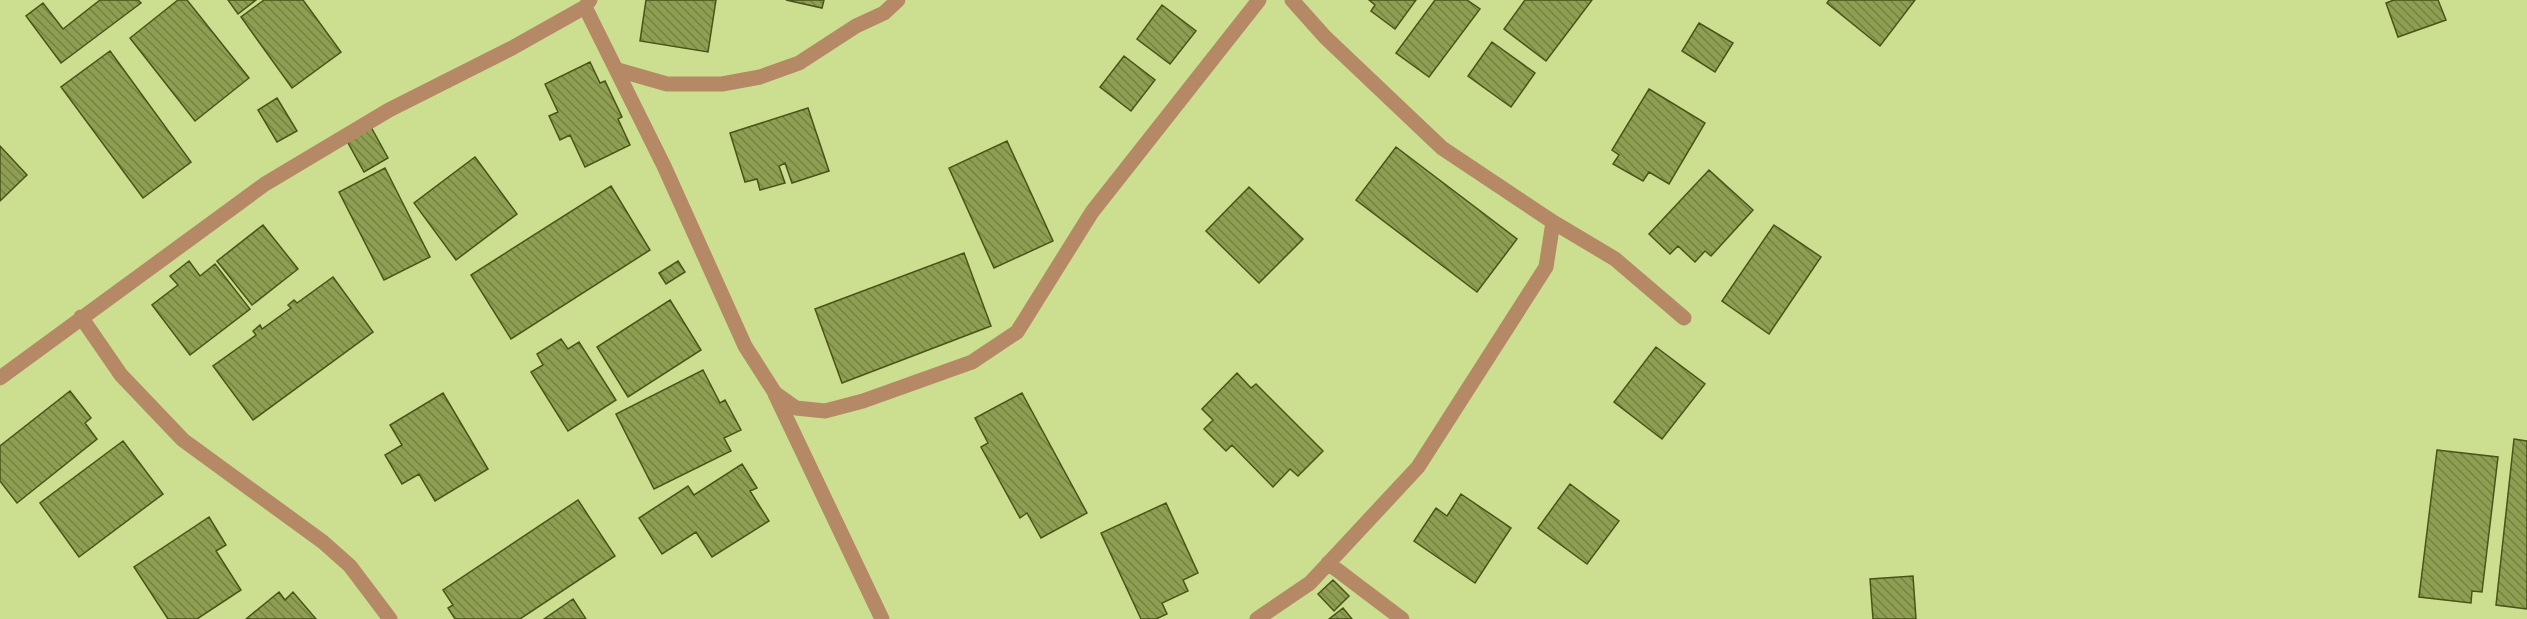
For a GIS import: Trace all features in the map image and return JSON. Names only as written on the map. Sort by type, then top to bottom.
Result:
[{"type":"street","points":[[618,70],[667,84],[722,84],[760,77],[799,63],[856,26],[884,12],[898,0]]},
{"type":"street","points":[[775,393],[796,408],[825,411],[864,401],[972,362],[1017,332],[1092,212],[1259,0]]},
{"type":"street","points":[[1292,0],[1325,37],[1442,148],[1553,222],[1615,259],[1684,318]]},
{"type":"street","points":[[0,378],[265,184],[388,110],[512,48],[588,3],[745,346],[775,393],[882,619]]},
{"type":"street","points":[[1257,619],[1310,582],[1418,467],[1546,267],[1553,222]]},
{"type":"street","points":[[81,317],[122,375],[183,440],[322,542],[351,566],[390,619]]},
{"type":"street","points":[[1328,563],[1402,619]]},
{"type":"building","points":[[100,0],[138,0],[141,3],[61,63],[26,16],[43,3],[63,29]]},
{"type":"building","points":[[178,0],[187,0],[249,78],[195,121],[130,38]]},
{"type":"building","points":[[228,0],[256,0],[238,14]]},
{"type":"building","points":[[264,0],[303,0],[341,52],[292,88],[241,17]]},
{"type":"building","points":[[646,0],[716,0],[708,52],[640,41]]},
{"type":"building","points":[[786,0],[824,0],[822,8]]},
{"type":"building","points":[[1369,0],[1416,0],[1395,29],[1371,11],[1375,5]]},
{"type":"building","points":[[1435,0],[1467,0],[1480,9],[1429,77],[1396,53]]},
{"type":"building","points":[[1525,0],[1592,0],[1546,61],[1504,29]]},
{"type":"building","points":[[1829,0],[1915,0],[1880,46],[1827,3]]},
{"type":"building","points":[[2394,0],[2438,0],[2446,20],[2398,37],[2386,3]]},
{"type":"building","points":[[1162,5],[1196,31],[1170,64],[1137,39]]},
{"type":"building","points":[[1699,23],[1733,43],[1715,72],[1682,51]]},
{"type":"building","points":[[1492,42],[1535,73],[1511,107],[1468,76]]},
{"type":"building","points":[[110,51],[191,162],[143,198],[61,87]]},
{"type":"building","points":[[1124,56],[1155,80],[1131,111],[1100,87]]},
{"type":"building","points":[[590,62],[600,83],[605,81],[622,117],[618,119],[630,145],[585,167],[570,135],[560,140],[549,116],[558,112],[545,84]]},
{"type":"building","points":[[1649,89],[1705,123],[1669,184],[1649,172],[1643,181],[1613,164],[1619,155],[1612,150]]},
{"type":"building","points":[[277,98],[297,131],[277,142],[258,110]]},
{"type":"building","points":[[808,108],[829,171],[792,183],[785,163],[779,166],[785,183],[760,190],[757,179],[745,182],[730,133]]},
{"type":"building","points":[[371,127],[388,158],[364,172],[347,141]]},
{"type":"building","points":[[1007,141],[1053,241],[994,268],[949,168]]},
{"type":"building","points":[[0,146],[27,175],[0,201]]},
{"type":"building","points":[[1396,147],[1517,239],[1477,292],[1356,200]]},
{"type":"building","points":[[475,157],[517,214],[456,260],[414,203]]},
{"type":"building","points":[[385,168],[430,257],[384,280],[339,192]]},
{"type":"building","points":[[1709,170],[1753,210],[1711,256],[1705,251],[1695,262],[1678,246],[1670,254],[1649,234]]},
{"type":"building","points":[[611,186],[650,250],[511,339],[471,275]]},
{"type":"building","points":[[1249,187],[1303,239],[1259,283],[1206,231]]},
{"type":"building","points":[[263,225],[298,269],[252,305],[217,261]]},
{"type":"building","points":[[1774,225],[1821,257],[1769,334],[1722,301]]},
{"type":"building","points":[[964,253],[991,326],[842,383],[815,309]]},
{"type":"building","points":[[189,261],[200,276],[215,264],[250,309],[190,355],[152,305],[178,285],[170,276]]},
{"type":"building","points":[[678,261],[685,272],[666,284],[659,273]]},
{"type":"building","points":[[333,277],[373,332],[253,420],[213,366],[256,335],[253,331],[260,325],[262,329],[291,308],[288,305],[294,300],[297,303]]},
{"type":"building","points":[[670,300],[701,350],[628,397],[597,347]]},
{"type":"building","points":[[561,339],[568,349],[579,342],[616,400],[568,431],[531,372],[543,365],[537,354]]},
{"type":"building","points":[[1656,347],[1705,384],[1662,439],[1614,402]]},
{"type":"building","points":[[703,370],[720,403],[725,400],[741,430],[724,438],[731,451],[654,489],[616,414]]},
{"type":"building","points":[[1237,373],[1251,388],[1256,384],[1323,451],[1298,476],[1290,469],[1273,487],[1232,445],[1226,451],[1204,429],[1213,420],[1202,409]]},
{"type":"building","points":[[70,391],[91,418],[85,423],[97,439],[17,503],[0,481],[0,446]]},
{"type":"building","points":[[443,393],[488,469],[435,501],[419,474],[402,484],[385,455],[402,445],[390,425]]},
{"type":"building","points":[[1022,393],[1087,513],[1041,538],[1027,513],[1020,518],[981,447],[988,443],[975,418]]},
{"type":"building","points":[[2514,439],[2527,441],[2527,609],[2496,605]]},
{"type":"building","points":[[123,441],[163,494],[79,557],[40,503]]},
{"type":"building","points":[[2437,450],[2498,457],[2482,592],[2472,591],[2471,603],[2419,597]]},
{"type":"building","points":[[742,464],[757,488],[750,491],[769,521],[712,557],[696,532],[662,554],[639,518],[688,486],[694,495]]},
{"type":"building","points":[[1570,484],[1619,521],[1587,564],[1538,528]]},
{"type":"building","points":[[1461,494],[1511,528],[1475,583],[1414,541],[1436,508],[1447,516]]},
{"type":"building","points":[[578,500],[615,556],[520,619],[455,619],[448,608],[453,605],[443,590]]},
{"type":"building","points":[[1166,503],[1198,573],[1183,580],[1188,591],[1162,603],[1167,614],[1156,619],[1141,619],[1101,533]]},
{"type":"building","points":[[209,517],[226,545],[216,551],[241,590],[197,619],[168,619],[134,567]]},
{"type":"building","points":[[1913,576],[1916,619],[1873,619],[1870,579]]},
{"type":"building","points":[[1333,580],[1349,596],[1334,611],[1318,594]]},
{"type":"building","points":[[279,592],[285,600],[293,592],[316,619],[246,619]]},
{"type":"building","points":[[573,599],[586,619],[544,619]]},
{"type":"building","points":[[1343,608],[1352,619],[1329,619]]}]
